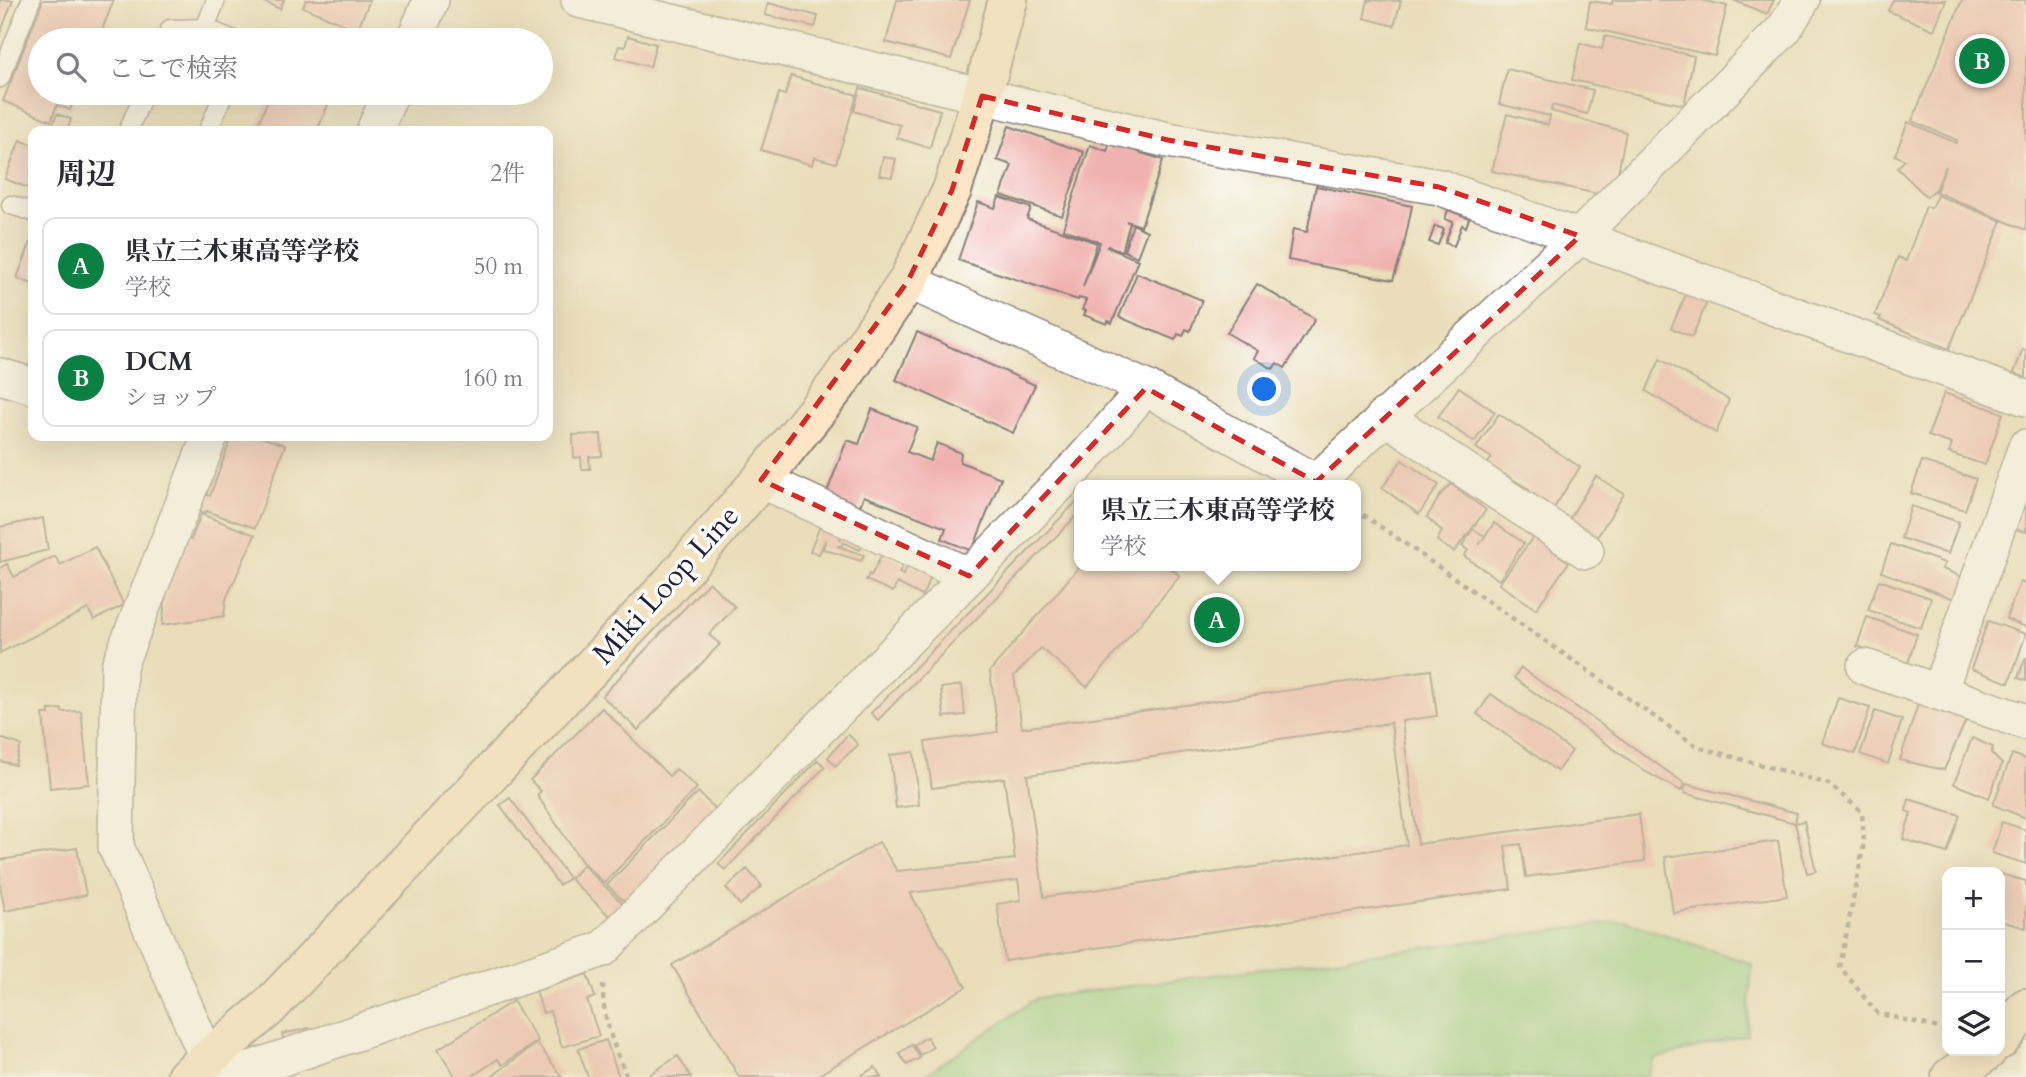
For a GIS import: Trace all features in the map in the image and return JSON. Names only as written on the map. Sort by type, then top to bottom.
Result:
[{"type":"main road","name":"Miki Loop Line","points":[[211,1073],[295,979],[667,588],[761,480],[838,384],[908,281],[952,190],[982,96],[1008,0]]},
{"type":"main road","points":[[2005,1034],[2026,1008]]},
{"type":"main road","points":[[1951,1077],[1980,1056]]},
{"type":"street","points":[[419,28],[431,0]]},
{"type":"street","points":[[579,0],[1168,140],[1439,187],[2026,398]]},
{"type":"street","points":[[1318,480],[1580,236],[1784,29],[1802,0]]},
{"type":"street","points":[[376,126],[386,105]]},
{"type":"street","points":[[908,281],[1146,387],[1312,480]]},
{"type":"street","points":[[0,376],[28,384]]},
{"type":"street","points":[[197,441],[119,666],[116,847],[211,1073],[603,949],[970,576],[1080,462],[1146,387]]},
{"type":"street","points":[[1384,416],[1586,551]]},
{"type":"street","points":[[1939,692],[2026,447]]},
{"type":"street","points":[[761,480],[970,576]]},
{"type":"street","points":[[1865,667],[2026,722]]},
{"type":"lane","points":[[0,78],[31,0]]},
{"type":"lane","points":[[205,28],[216,0]]},
{"type":"lane","points":[[130,126],[139,105]]},
{"type":"lane","points":[[210,126],[219,105]]},
{"type":"lane","points":[[12,205],[28,210]]},
{"type":"path","points":[[1361,513],[1698,747],[1829,784],[1863,812],[1864,843],[1840,967],[1877,1013],[1942,1029]]},
{"type":"path","points":[[603,949],[603,1006],[608,1030],[626,1077]]},
{"type":"highlighted area","points":[[982,96],[1168,140],[1439,187],[1580,236],[1316,482],[1146,388],[969,576],[761,480],[908,281],[952,190]]},
{"type":"green space","points":[[1625,921],[1752,964],[1747,1035],[1654,1059],[1647,1077],[922,1077],[1037,998]]},
{"type":"building","points":[[0,0],[13,0],[0,34]]},
{"type":"building","points":[[43,0],[114,0],[103,28],[32,28]]},
{"type":"building","points":[[260,0],[284,0],[280,9]]},
{"type":"building","points":[[306,0],[370,0],[358,28],[303,7]]},
{"type":"building","points":[[897,0],[970,0],[951,59],[886,42]]},
{"type":"building","points":[[1368,0],[1401,1],[1394,26],[1364,18]]},
{"type":"building","points":[[1613,0],[1701,0],[1727,6],[1715,56],[1586,27],[1590,1],[1612,4]]},
{"type":"building","points":[[1733,0],[1774,0],[1767,14]]},
{"type":"building","points":[[1893,0],[1946,0],[1934,30],[1888,11]]},
{"type":"building","points":[[1962,0],[2026,0],[2026,230],[1936,192],[1946,166],[1936,189],[1927,197],[1897,168],[1905,160],[1895,155],[1908,122],[1956,143],[1957,140],[1912,121]]},
{"type":"building","points":[[768,3],[818,16],[815,27],[765,15]]},
{"type":"building","points":[[628,36],[656,44],[650,67],[616,57],[619,46],[625,47]]},
{"type":"building","points":[[1605,36],[1694,56],[1684,105],[1572,80],[1580,43],[1602,49]]},
{"type":"building","points":[[28,38],[28,105],[57,105],[51,121],[3,101]]},
{"type":"building","points":[[1507,69],[1593,90],[1587,114],[1552,105],[1551,111],[1626,132],[1616,183],[1602,195],[1492,171],[1507,114],[1548,125],[1550,116],[1499,104]]},
{"type":"building","points":[[791,76],[857,95],[836,163],[814,157],[812,165],[761,150],[779,93],[785,95]]},
{"type":"building","points":[[860,88],[940,110],[930,148],[897,138],[900,125],[854,111]]},
{"type":"building","points":[[57,105],[72,105],[70,110]]},
{"type":"building","points":[[266,105],[328,105],[319,126],[257,126]]},
{"type":"building","points":[[57,114],[71,119],[69,126],[52,126]]},
{"type":"building","points":[[1009,126],[1084,152],[1062,216],[1001,195],[1012,165],[997,160]]},
{"type":"building","points":[[20,140],[28,143],[28,188],[5,179]]},
{"type":"building","points":[[1110,143],[1163,160],[1141,226],[1126,221],[1130,223],[1122,251],[1107,247],[1138,260],[1112,323],[1108,321],[1107,324],[1084,315],[1086,311],[1082,310],[1086,300],[1078,300],[958,260],[978,202],[995,208],[999,197],[1031,208],[1027,219],[1097,243],[1083,287],[1100,242],[1063,229],[1090,145],[1107,151]]},
{"type":"building","points":[[883,157],[896,159],[892,177],[879,175]]},
{"type":"building","points":[[1316,186],[1412,206],[1403,250],[1393,280],[1288,260],[1293,229],[1307,232]]},
{"type":"building","points":[[1937,195],[2002,221],[1949,349],[1879,320],[1881,317],[1875,315],[1898,257],[1906,261],[1926,206],[1931,208]]},
{"type":"building","points":[[1448,210],[1469,218],[1466,227],[1462,225],[1454,246],[1445,243],[1453,222],[1445,219]]},
{"type":"building","points":[[1133,224],[1147,231],[1137,257],[1124,251]]},
{"type":"building","points":[[1435,226],[1444,229],[1438,245],[1429,242]]},
{"type":"building","points":[[28,249],[28,282],[17,278]]},
{"type":"building","points":[[1137,273],[1202,300],[1190,331],[1186,329],[1183,336],[1178,334],[1175,340],[1119,317]]},
{"type":"building","points":[[1257,284],[1315,319],[1285,368],[1277,363],[1273,369],[1254,358],[1258,351],[1227,333]]},
{"type":"building","points":[[1688,289],[1709,298],[1692,337],[1671,328]]},
{"type":"building","points":[[917,332],[1035,385],[1013,433],[896,380]]},
{"type":"building","points":[[2023,349],[2026,350],[2026,378],[2014,373]]},
{"type":"building","points":[[1660,359],[1729,400],[1716,433],[1646,391]]},
{"type":"building","points":[[1459,387],[1495,412],[1474,442],[1438,417]]},
{"type":"building","points":[[1944,393],[2003,413],[1985,465],[1949,453],[1952,444],[1928,436]]},
{"type":"building","points":[[872,409],[917,427],[907,452],[930,461],[937,443],[961,453],[960,462],[1001,478],[972,551],[942,539],[946,528],[864,496],[857,513],[824,500],[847,440],[859,444]]},
{"type":"building","points":[[1499,414],[1580,467],[1552,511],[1526,494],[1529,489],[1487,464],[1492,458],[1476,448]]},
{"type":"building","points":[[601,434],[602,456],[589,457],[590,469],[582,469],[581,457],[574,458],[573,435]]},
{"type":"building","points":[[230,441],[273,441],[285,445],[255,528],[196,510],[203,493],[210,496]]},
{"type":"building","points":[[1402,460],[1439,485],[1419,514],[1382,488]]},
{"type":"building","points":[[1922,461],[1976,479],[1965,510],[1911,493]]},
{"type":"building","points":[[1596,476],[1624,494],[1594,542],[1566,524]]},
{"type":"building","points":[[1451,484],[1486,510],[1454,552],[1437,541],[1442,531],[1427,517],[1441,494]]},
{"type":"building","points":[[2026,502],[2026,532],[2016,529]]},
{"type":"building","points":[[1074,504],[1074,518],[878,720],[871,713]]},
{"type":"building","points":[[1911,506],[1959,522],[1948,554],[1901,538]]},
{"type":"building","points":[[201,514],[255,535],[226,599],[224,616],[162,625],[168,578],[184,537],[191,540]]},
{"type":"building","points":[[43,518],[48,550],[0,562],[0,527]]},
{"type":"building","points":[[1494,523],[1524,543],[1499,580],[1464,556],[1468,550],[1462,546],[1473,529],[1485,536],[1479,545]]},
{"type":"building","points":[[820,526],[842,534],[840,541],[844,534],[864,543],[860,550],[843,542],[842,546],[837,546],[864,555],[861,561],[823,549],[826,539],[819,554],[810,551]]},
{"type":"building","points":[[1533,537],[1569,562],[1536,609],[1499,584]]},
{"type":"building","points":[[1891,544],[1945,563],[1942,569],[1965,578],[1957,600],[1881,572]]},
{"type":"building","points":[[95,547],[124,605],[94,620],[88,609],[0,653],[0,568],[7,564],[14,577],[55,556],[60,565]]},
{"type":"building","points":[[883,552],[904,563],[899,573],[903,575],[909,563],[932,575],[922,596],[897,583],[893,592],[866,580],[869,574],[871,576]]},
{"type":"building","points":[[1076,571],[1174,571],[1180,576],[1087,687],[1041,648],[1014,676],[1022,728],[1431,670],[1437,716],[1402,721],[1418,844],[1639,814],[1645,861],[1526,877],[1521,844],[1505,846],[1511,889],[1005,961],[997,904],[1021,900],[1018,880],[910,893],[966,987],[815,1077],[739,1077],[672,965],[879,842],[897,871],[1015,859],[1004,778],[932,788],[925,742],[998,732],[990,671]],"holes":[[[1391,723],[1407,845],[1044,897],[1027,775]]]},
{"type":"building","points":[[1879,580],[1931,598],[1921,628],[1868,610]]},
{"type":"building","points":[[709,582],[735,607],[709,635],[720,644],[638,730],[602,696]]},
{"type":"building","points":[[2020,582],[2026,584],[2026,627],[2006,619]]},
{"type":"building","points":[[1867,617],[1917,634],[1908,663],[1857,646]]},
{"type":"building","points":[[1988,621],[2026,634],[2009,683],[1971,669]]},
{"type":"building","points":[[2026,657],[2026,681],[2018,678]]},
{"type":"building","points":[[1521,668],[1684,783],[1681,791],[1646,772],[1514,678]]},
{"type":"building","points":[[962,685],[965,715],[944,717],[941,688]]},
{"type":"building","points":[[1491,694],[1572,751],[1557,771],[1477,714]]},
{"type":"building","points":[[1838,698],[1870,708],[1855,754],[1822,743]]},
{"type":"building","points":[[1919,701],[1967,718],[1944,770],[1900,760]]},
{"type":"building","points":[[602,708],[669,776],[676,769],[697,788],[604,883],[582,862],[537,795],[541,791],[530,780]]},
{"type":"building","points":[[62,709],[62,712],[81,711],[89,784],[50,788],[43,714],[49,714],[49,710]]},
{"type":"building","points":[[1875,711],[1902,720],[1888,764],[1860,754]]},
{"type":"building","points":[[848,734],[858,745],[835,766],[828,757]]},
{"type":"building","points":[[0,738],[21,745],[15,765],[0,761]]},
{"type":"building","points":[[1972,738],[1993,747],[1991,753],[2002,764],[1989,798],[1954,784]]},
{"type":"building","points":[[914,752],[919,805],[896,808],[890,755]]},
{"type":"building","points":[[2012,754],[2026,759],[2026,818],[1993,805]]},
{"type":"building","points":[[818,760],[825,767],[725,870],[718,864]]},
{"type":"building","points":[[1686,784],[1797,813],[1795,823],[1684,793]]},
{"type":"building","points":[[698,792],[719,813],[629,906],[607,885]]},
{"type":"building","points":[[510,798],[569,878],[559,885],[500,805]]},
{"type":"building","points":[[1909,799],[1960,815],[1947,853],[1903,839],[1911,813],[1906,811]]},
{"type":"building","points":[[1804,821],[1816,871],[1807,873],[1795,823]]},
{"type":"building","points":[[2002,822],[2026,830],[2026,864],[1992,853]]},
{"type":"building","points":[[1778,841],[1787,896],[1673,913],[1665,857]]},
{"type":"building","points":[[77,848],[86,895],[5,911],[0,885],[0,860]]},
{"type":"building","points":[[583,865],[625,906],[613,919],[570,879]]},
{"type":"building","points":[[747,869],[762,886],[740,905],[726,888]]},
{"type":"building","points":[[2005,875],[2026,881],[2026,928],[2005,922]]},
{"type":"building","points":[[587,974],[595,997],[587,1000],[599,1036],[562,1047],[550,1011],[543,1013],[536,991]]},
{"type":"building","points":[[513,1001],[538,1041],[502,1065],[498,1059],[474,1075],[475,1077],[456,1077],[438,1049]]},
{"type":"building","points":[[309,1028],[312,1040],[285,1046],[282,1034]]},
{"type":"building","points":[[927,1037],[933,1047],[920,1055],[914,1045]]},
{"type":"building","points":[[606,1040],[619,1077],[588,1077],[578,1049]]},
{"type":"building","points":[[537,1043],[562,1077],[491,1077]]},
{"type":"building","points":[[912,1045],[920,1058],[907,1065],[899,1053]]},
{"type":"building","points":[[678,1056],[691,1077],[646,1077]]},
{"type":"building","points":[[875,1067],[881,1077],[859,1077]]},
{"type":"place","name":"DCM","points":[[1982,61]]},
{"type":"place","name":"県立三木東高等学校","points":[[1217,620]]}]
